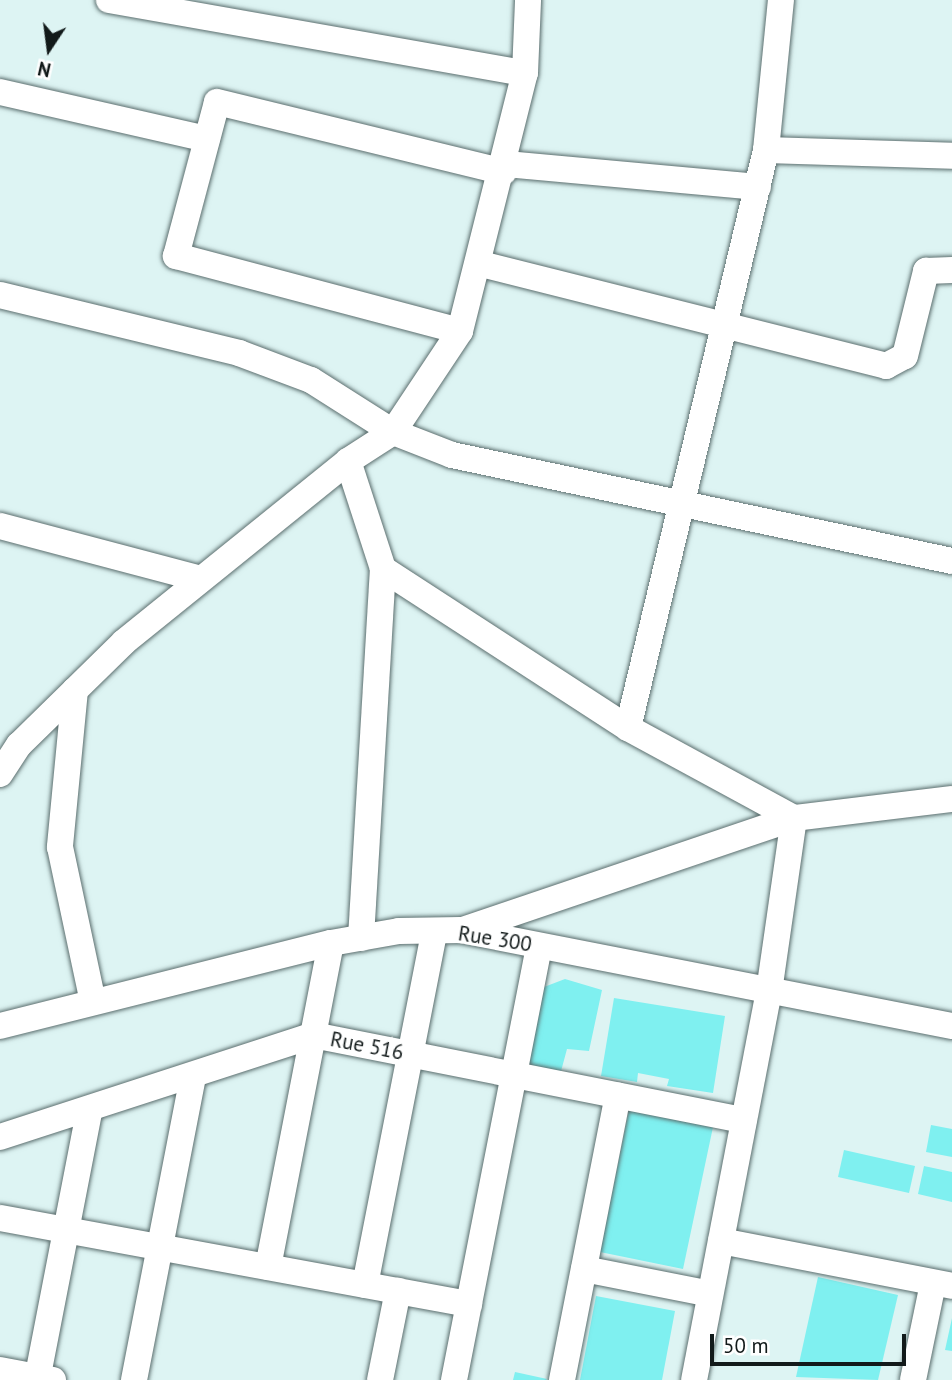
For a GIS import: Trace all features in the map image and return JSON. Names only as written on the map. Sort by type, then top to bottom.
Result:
[{"type":"street","points":[[110,0],[525,73]]},
{"type":"street","points":[[0,774],[19,745],[197,579],[348,461],[393,432],[460,331],[481,264],[525,73],[528,0]]},
{"type":"street","points":[[628,728],[766,150],[780,0]]},
{"type":"street","points":[[0,92],[207,139]]},
{"type":"street","points":[[460,331],[176,256],[217,102],[505,168],[758,187]]},
{"type":"street","points":[[766,150],[952,156]]},
{"type":"street","points":[[481,264],[725,326],[898,365],[905,356],[918,281],[926,271],[952,270]]},
{"type":"street","points":[[0,295],[239,352],[343,396],[393,432],[452,456],[952,561]]},
{"type":"street","points":[[348,461],[383,569],[362,938]]},
{"type":"street","points":[[0,526],[197,579]]},
{"type":"street","points":[[383,569],[628,728],[794,818]]},
{"type":"street","points":[[75,690],[60,847],[93,1002]]},
{"type":"street","points":[[461,930],[794,818],[952,799]]},
{"type":"street","points":[[694,1380],[769,991],[794,818]]},
{"type":"street","name":"Rue 300","points":[[0,1026],[331,943],[461,930],[952,1026]]},
{"type":"street","points":[[365,1285],[434,933]]},
{"type":"street","points":[[268,1267],[331,943]]},
{"type":"street","points":[[454,1380],[539,946]]},
{"type":"street","name":"Rue 516","points":[[0,1137],[89,1112],[313,1035],[744,1120]]},
{"type":"street","points":[[134,1380],[193,1077]]},
{"type":"street","points":[[562,1380],[618,1095]]},
{"type":"street","points":[[0,1370],[43,1379],[66,1230],[89,1112]]},
{"type":"street","points":[[0,1218],[469,1304]]},
{"type":"street","points":[[721,1241],[943,1285],[913,1380]]},
{"type":"street","points":[[584,1269],[710,1294]]},
{"type":"street","points":[[380,1380],[398,1291]]},
{"type":"building","points":[[565,979],[602,990],[589,1051],[567,1049],[560,1075],[525,1067],[544,987]]},
{"type":"building","points":[[614,998],[725,1016],[713,1093],[667,1086],[669,1079],[638,1073],[637,1082],[601,1076]]},
{"type":"building","points":[[629,1110],[713,1127],[683,1269],[600,1252]]},
{"type":"building","points":[[931,1125],[952,1129],[952,1157],[926,1152]]},
{"type":"building","points":[[844,1150],[915,1166],[909,1193],[838,1177]]},
{"type":"building","points":[[924,1166],[952,1172],[952,1202],[918,1194]]},
{"type":"building","points":[[818,1277],[898,1295],[878,1380],[796,1377]]},
{"type":"building","points":[[596,1296],[675,1311],[662,1380],[580,1380]]},
{"type":"building","points":[[952,1318],[952,1351],[945,1350]]},
{"type":"building","points":[[515,1372],[547,1379],[513,1380]]}]
